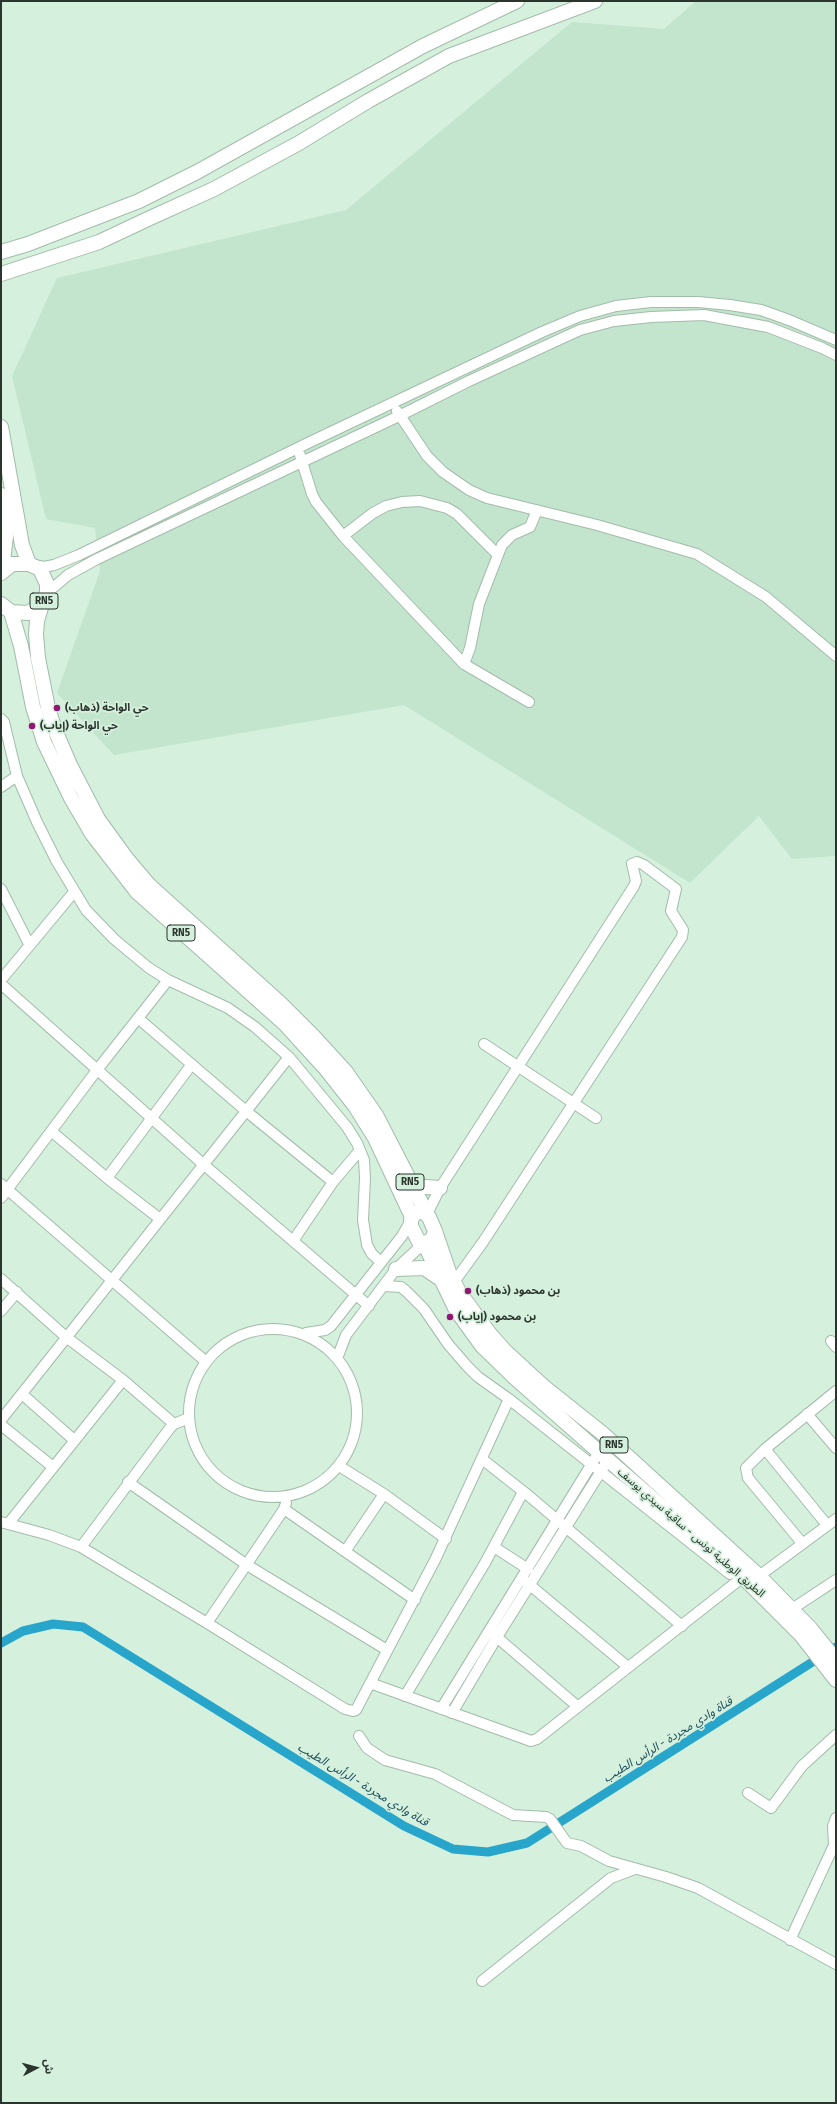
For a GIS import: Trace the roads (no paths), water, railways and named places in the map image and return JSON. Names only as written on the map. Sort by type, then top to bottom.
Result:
[{"type":"highway","points":[[1,252],[28,244],[139,201],[197,172],[423,46],[518,1]]},
{"type":"highway","points":[[1,274],[99,242],[214,188],[299,143],[368,101],[449,56],[595,1]]},
{"type":"highway","name":"RN5","points":[[1,428],[22,545],[31,564],[40,569],[44,576],[44,599],[37,621],[36,634],[38,658],[48,708],[55,730],[70,765],[98,818],[127,859],[153,889],[280,1003],[314,1036],[346,1072],[376,1115],[435,1231]]},
{"type":"highway","points":[[1,495],[6,536],[2,572]]},
{"type":"highway","points":[[2,572],[18,562],[31,564]]},
{"type":"highway","name":"RN5","points":[[5,610],[28,613],[44,599]]},
{"type":"highway","name":"RN5","points":[[5,610],[21,646],[33,708],[44,742],[71,798],[92,834],[137,892],[285,1024],[325,1068],[355,1106],[375,1138],[411,1219],[414,1235],[419,1242],[424,1243]]},
{"type":"highway","points":[[412,1186],[440,1188]]},
{"type":"highway","points":[[411,1219],[419,1211],[427,1214]]},
{"type":"highway","points":[[424,1243],[432,1240],[435,1231]]},
{"type":"highway","name":"الطريق الوطنية تونس - ساقية سيدي يوسف","points":[[435,1231],[454,1282],[467,1305],[490,1334],[527,1372],[602,1433],[759,1576],[792,1609],[815,1643],[836,1680]]},
{"type":"highway","name":"الطريق الوطنية تونس - ساقية سيدي يوسف","points":[[424,1243],[439,1278],[460,1316],[482,1346],[600,1462],[836,1660]]},
{"type":"highway","points":[[396,1269],[424,1268],[439,1278]]},
{"type":"street","points":[[31,564],[44,567],[54,565],[79,555],[298,448],[542,332],[580,316],[616,306],[665,302],[730,305],[761,310],[836,340]]},
{"type":"street","points":[[44,599],[68,575],[97,559],[399,416],[542,346],[580,330],[614,321],[651,316],[704,314],[768,327],[800,338],[835,354]]},
{"type":"street","points":[[392,404],[427,456],[460,484],[487,498],[643,537],[697,554],[766,597],[836,656]]},
{"type":"street","points":[[298,448],[312,494],[344,536],[464,664],[529,702]]},
{"type":"street","points":[[344,536],[373,513],[386,506],[402,502],[420,501],[447,508],[457,514],[498,555]]},
{"type":"street","points":[[464,664],[470,648],[479,604],[502,545],[512,535],[530,527],[537,510]]},
{"type":"street","points":[[1,719],[6,728],[17,776],[37,822],[74,892],[96,921],[149,968],[168,980],[228,1008],[255,1027],[289,1057],[347,1127],[364,1160],[364,1229],[369,1250],[381,1262]]},
{"type":"street","points":[[1,787],[17,776]]},
{"type":"street","points":[[427,1214],[440,1188],[634,886],[636,881],[632,864],[637,862],[644,865],[676,889],[671,911],[683,934],[483,1242],[454,1282]]},
{"type":"street","points":[[1,889],[29,944]]},
{"type":"street","points":[[1,980],[29,944],[74,892]]},
{"type":"street","points":[[168,980],[3,1191],[111,1280],[205,1361]]},
{"type":"street","points":[[1,984],[203,1164],[368,1306]]},
{"type":"street","points":[[139,1019],[246,1111],[333,1182]]},
{"type":"street","points":[[484,1044],[596,1118]]},
{"type":"street","points":[[1,1420],[289,1057]]},
{"type":"street","points":[[107,1178],[192,1064]]},
{"type":"street","points":[[51,1131],[107,1178],[160,1219]]},
{"type":"street","points":[[293,1241],[333,1182],[360,1150]]},
{"type":"street","points":[[306,1333],[330,1347],[344,1366],[354,1393],[357,1415],[354,1437],[339,1466],[330,1476],[313,1487],[288,1497],[260,1497],[241,1492],[223,1481],[201,1459],[195,1446],[188,1418],[188,1406],[194,1379],[205,1361],[225,1344],[247,1333],[266,1328],[306,1333],[328,1328],[402,1236],[411,1219]]},
{"type":"street","points":[[338,1356],[344,1338],[396,1269],[424,1243]]},
{"type":"street","points":[[1,1279],[66,1337],[122,1380],[174,1424]]},
{"type":"street","points":[[384,1286],[406,1290],[424,1309],[448,1344],[478,1377],[600,1462]]},
{"type":"street","points":[[1,1311],[17,1292]]},
{"type":"street","points":[[122,1380],[53,1467],[5,1523],[49,1535],[81,1547],[350,1711],[356,1710],[415,1600],[446,1539],[509,1399]]},
{"type":"street","points":[[802,1543],[746,1474],[749,1464],[765,1449],[836,1391]]},
{"type":"street","points":[[22,1394],[74,1440]]},
{"type":"street","points":[[807,1414],[836,1448]]},
{"type":"street","points":[[81,1547],[128,1482],[174,1424],[188,1418]]},
{"type":"street","points":[[1,1425],[53,1467]]},
{"type":"street","points":[[759,1576],[832,1522],[765,1449]]},
{"type":"street","points":[[482,1459],[682,1626]]},
{"type":"street","points":[[526,1582],[528,1569],[558,1521],[600,1462]]},
{"type":"street","points":[[441,1709],[493,1634],[526,1582],[566,1528],[600,1462]]},
{"type":"street","points":[[339,1466],[384,1494],[446,1539]]},
{"type":"street","points":[[128,1482],[247,1565],[387,1650]]},
{"type":"street","points":[[405,1696],[460,1607],[523,1492]]},
{"type":"street","points":[[346,1550],[384,1494]]},
{"type":"street","points":[[207,1623],[284,1509],[288,1497]]},
{"type":"street","points":[[284,1509],[346,1550],[415,1600]]},
{"type":"street","points":[[494,1547],[528,1569]]},
{"type":"street","points":[[370,1683],[532,1741],[537,1739],[577,1706],[741,1579]]},
{"type":"street","points":[[792,1609],[836,1580]]},
{"type":"street","points":[[526,1582],[628,1667]]},
{"type":"street","points":[[493,1634],[577,1706]]},
{"type":"street","points":[[452,1713],[493,1634]]},
{"type":"street","points":[[748,1793],[771,1808],[802,1766],[836,1735]]},
{"type":"street","points":[[359,1736],[367,1748],[385,1760],[435,1774],[513,1815],[537,1815],[550,1819],[567,1843],[580,1846],[609,1861],[698,1888],[836,1964]]},
{"type":"street","points":[[790,1940],[834,1845],[833,1826],[836,1818]]},
{"type":"street","points":[[482,1981],[611,1878],[636,1868]]},
{"type":"waterway","name":"قناة وادي مجردة - الرأس الطيب","points":[[1,1643],[23,1631],[53,1624],[83,1627],[404,1826],[453,1849],[488,1852],[527,1843],[836,1647]]},
{"type":"place","name":"حي الواحة (ذهاب)","points":[[57,708]]},
{"type":"place","name":"حي الواحة (إياب)","points":[[32,726]]},
{"type":"place","name":"بن محمود (ذهاب)","points":[[468,1291]]},
{"type":"place","name":"بن محمود (إياب)","points":[[450,1317]]}]
